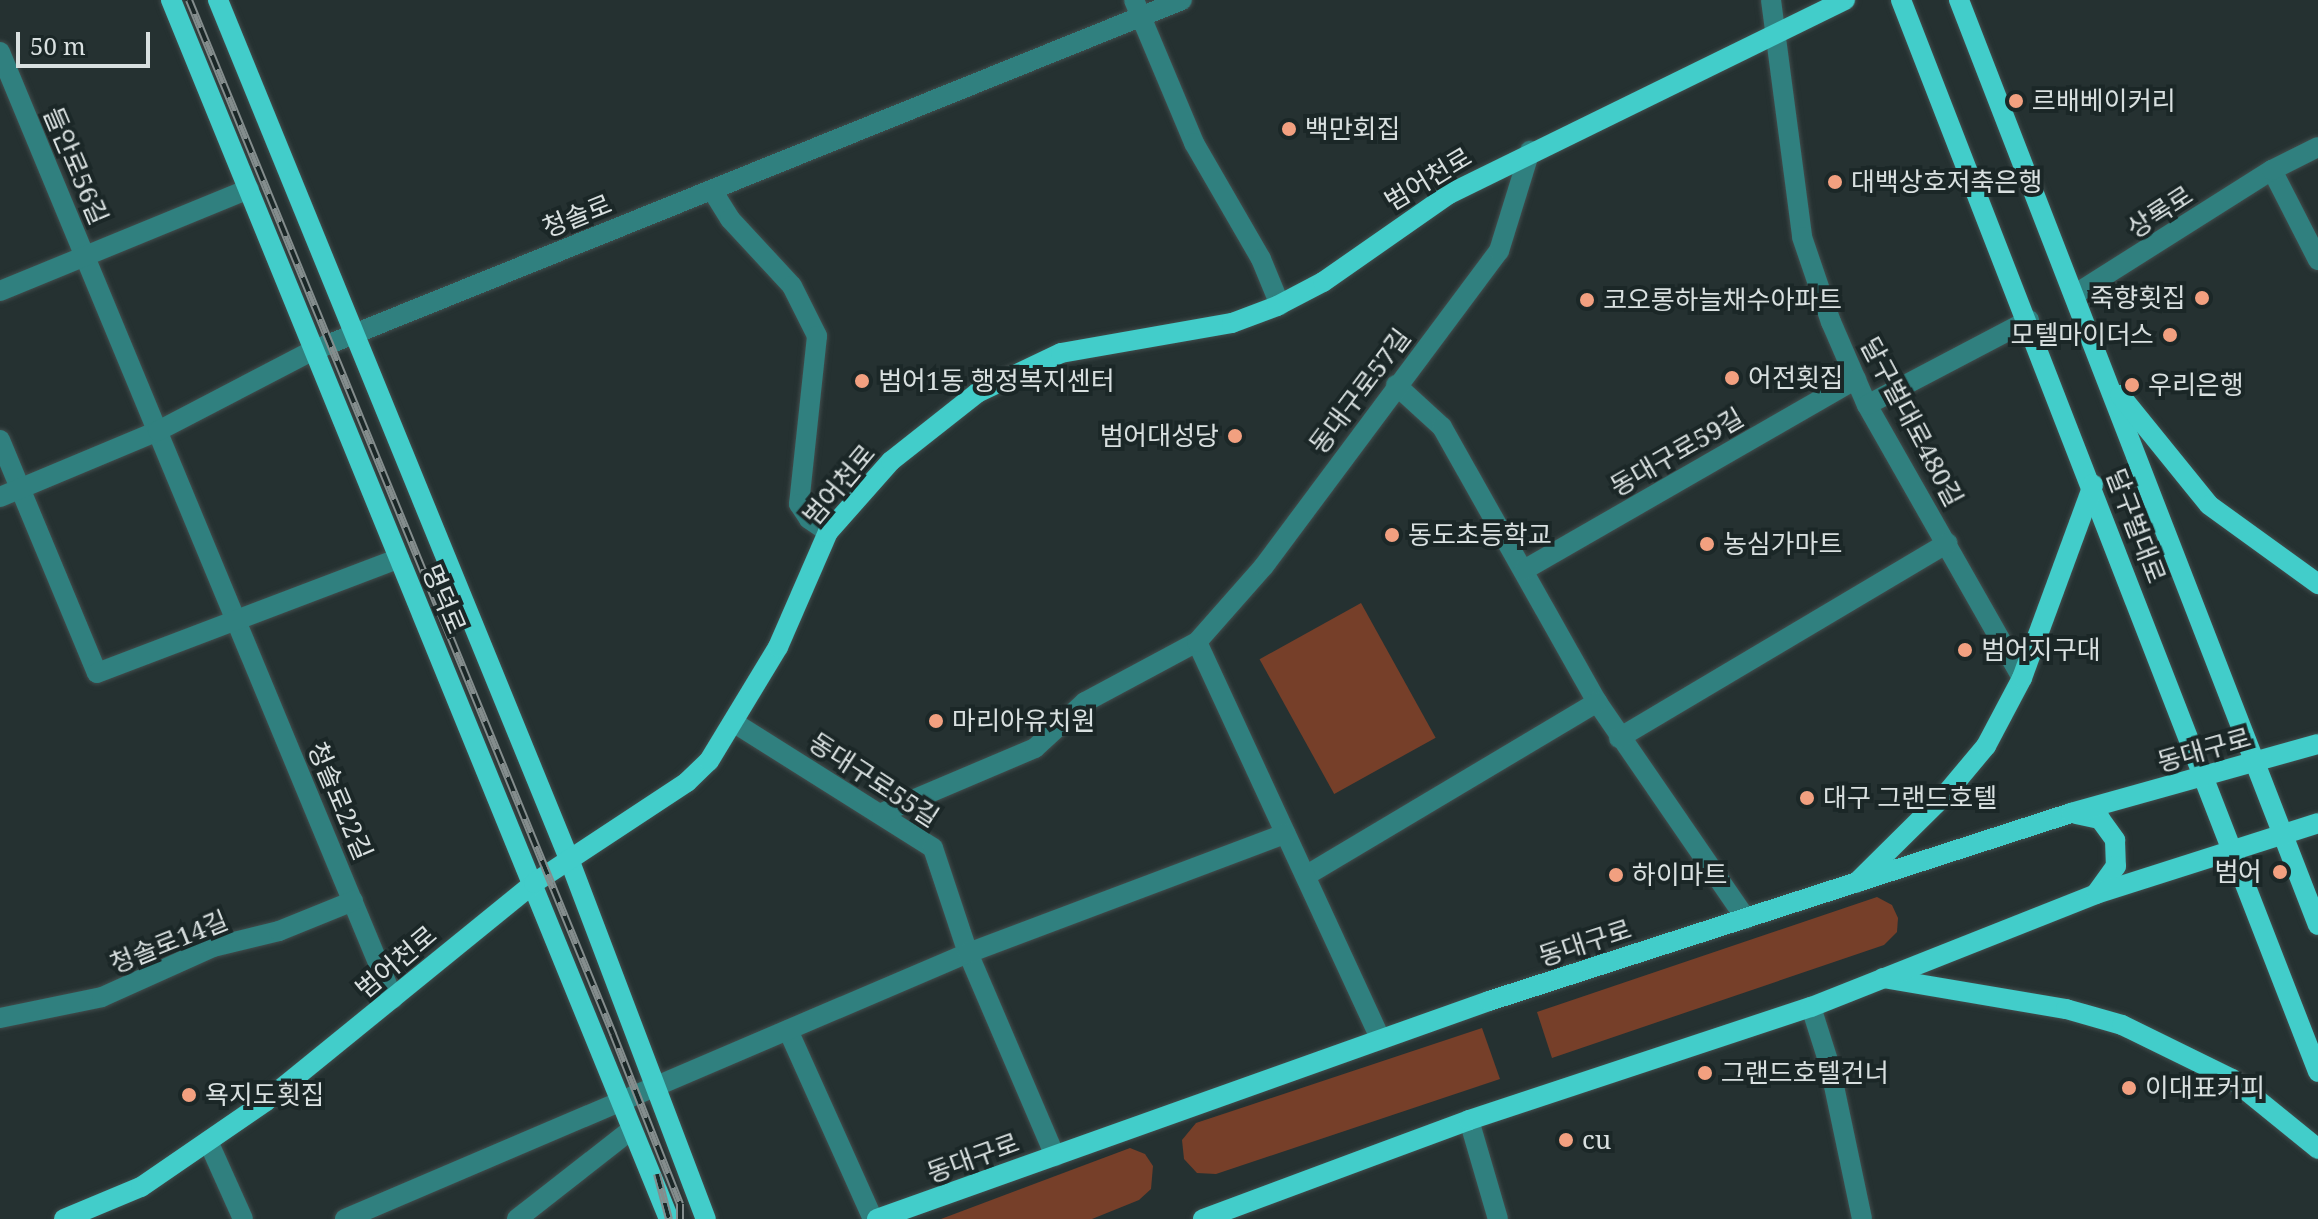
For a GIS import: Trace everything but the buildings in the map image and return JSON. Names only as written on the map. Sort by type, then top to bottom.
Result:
[{"type":"main road","name":"명덕로","points":[[171,0],[669,1219]]},
{"type":"main road","name":"명덕로","points":[[218,0],[358,333],[569,859],[706,1219]]},
{"type":"main road","name":"범어천로","points":[[64,1219],[141,1187],[208,1141],[393,999],[534,883],[687,782],[709,761],[778,647],[828,532],[891,461],[977,393],[1061,353],[1232,323],[1280,305],[1323,282],[1449,194],[1530,151],[1845,0]]},
{"type":"main road","name":"달구벌대로","points":[[1901,0],[2029,320],[2318,1072]]},
{"type":"main road","name":"달구벌대로","points":[[1959,0],[2318,925]]},
{"type":"main road","points":[[2110,384],[2209,505],[2318,584]]},
{"type":"main road","points":[[1852,887],[1945,795],[1986,746],[2022,678],[2093,485]]},
{"type":"main road","name":"동대구로","points":[[875,1219],[1380,1038],[1852,887],[2071,813],[2318,744]]},
{"type":"main road","points":[[2071,813],[2100,819],[2115,840],[2116,866],[2096,894]]},
{"type":"main road","points":[[1203,1219],[1469,1120],[1811,1007],[2096,894],[2318,823]]},
{"type":"main road","points":[[1883,978],[2005,997],[2122,1025],[2232,1079],[2318,1149]]},
{"type":"street","name":"청솔로","points":[[0,497],[158,431],[312,351],[712,190],[1137,8],[1182,0]]},
{"type":"street","points":[[1771,0],[1777,35]]},
{"type":"street","points":[[1137,8],[1194,143],[1261,259],[1280,305]]},
{"type":"street","name":"달구벌대로480길","points":[[1777,35],[1802,237],[1856,379],[1867,405],[2022,678]]},
{"type":"street","name":"들안로56길","points":[[0,52],[158,431]]},
{"type":"street","name":"상록로","points":[[2074,295],[2272,170],[2318,147]]},
{"type":"street","name":"동대구로57길","points":[[882,813],[1035,748],[1085,702],[1197,642],[1264,566],[1396,385],[1499,251],[1530,151]]},
{"type":"street","points":[[2272,170],[2318,260]]},
{"type":"street","name":"들안로56길","points":[[85,256],[249,189]]},
{"type":"street","points":[[712,190],[730,219],[792,286],[817,336],[799,504],[809,519],[828,532]]},
{"type":"street","points":[[0,291],[85,256]]},
{"type":"street","points":[[1867,405],[2029,320]]},
{"type":"street","name":"동대구로59길","points":[[1524,570],[1856,379]]},
{"type":"street","points":[[1396,385],[1442,427],[1619,738],[1746,919]]},
{"type":"street","name":"청솔로22길","points":[[158,431],[393,999]]},
{"type":"street","points":[[0,440],[97,673],[237,623],[399,558]]},
{"type":"street","points":[[1619,738],[1948,543]]},
{"type":"street","points":[[1197,642],[1380,1038]]},
{"type":"street","points":[[1307,875],[1597,702]]},
{"type":"street","name":"동대구로55길","points":[[733,722],[882,813],[933,848],[968,953],[1055,1156]]},
{"type":"street","points":[[345,1219],[392,1210],[655,1086],[968,953],[1285,834]]},
{"type":"street","name":"청솔로14길","points":[[0,1018],[102,997],[213,947],[279,931],[353,901]]},
{"type":"street","points":[[1811,1007],[1830,1067],[1862,1219]]},
{"type":"street","points":[[788,1030],[875,1219]]},
{"type":"street","points":[[1469,1120],[1498,1219]]},
{"type":"street","points":[[517,1219],[631,1130]]},
{"type":"street","points":[[208,1141],[243,1219]]},
{"type":"shaded area","points":[[1361,603],[1436,738],[1334,794],[1260,659]]},
{"type":"shaded area","points":[[1877,897],[1892,905],[1898,918],[1897,932],[1884,945],[1552,1058],[1537,1012]]},
{"type":"shaded area","points":[[1482,1028],[1500,1079],[1216,1174],[1197,1173],[1184,1159],[1182,1140],[1196,1123]]},
{"type":"shaded area","points":[[1130,1148],[1145,1154],[1153,1166],[1151,1189],[1139,1200],[1092,1219],[941,1219]]},
{"type":"railway","points":[[189,0],[613,1034],[680,1204],[680,1219]]},
{"type":"railway","points":[[657,1174],[669,1219]]},
{"type":"place","name":"르배베이커리","points":[[2016,101]]},
{"type":"place","name":"백만회집","points":[[1289,129]]},
{"type":"place","name":"대백상호저축은행","points":[[1835,182]]},
{"type":"place","name":"죽향횟집","points":[[2202,298]]},
{"type":"place","name":"코오롱하늘채수아파트","points":[[1587,300]]},
{"type":"place","name":"모텔마이더스","points":[[2170,335]]},
{"type":"place","name":"어전횟집","points":[[1732,378]]},
{"type":"place","name":"범어1동 행정복지센터","points":[[862,381]]},
{"type":"place","name":"우리은행","points":[[2132,385]]},
{"type":"place","name":"범어대성당","points":[[1235,436]]},
{"type":"place","name":"동도초등학교","points":[[1392,535]]},
{"type":"place","name":"농심가마트","points":[[1707,544]]},
{"type":"place","name":"범어지구대","points":[[1965,650]]},
{"type":"place","name":"마리아유치원","points":[[936,721]]},
{"type":"place","name":"대구 그랜드호텔","points":[[1807,798]]},
{"type":"place","name":"범어","points":[[2280,872]]},
{"type":"place","name":"하이마트","points":[[1616,875]]},
{"type":"place","name":"그랜드호텔건너","points":[[1705,1073]]},
{"type":"place","name":"이대표커피","points":[[2129,1088]]},
{"type":"place","name":"욕지도횟집","points":[[189,1095]]},
{"type":"place","name":"cu","points":[[1566,1140]]}]
